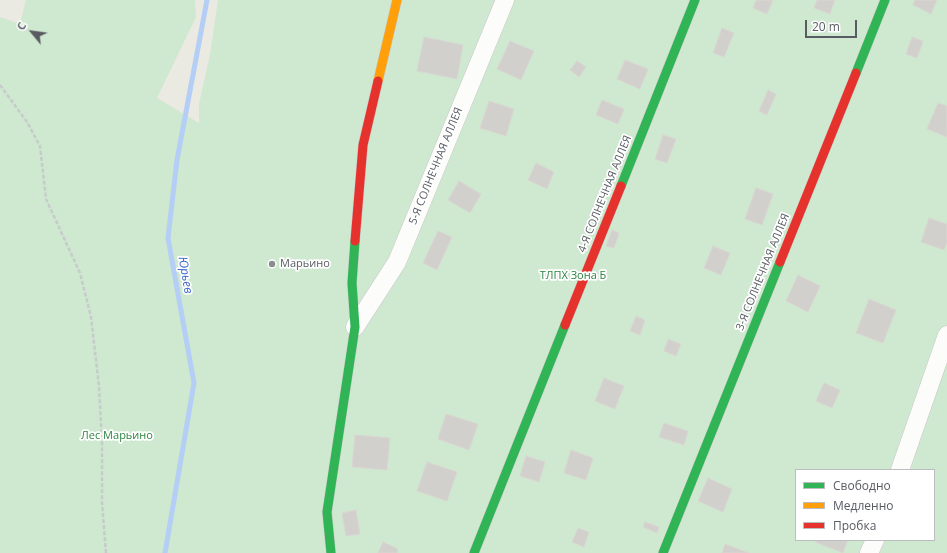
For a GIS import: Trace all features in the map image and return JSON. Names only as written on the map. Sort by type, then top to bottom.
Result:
[{"type":"street","points":[[331,553],[327,512],[355,327],[352,283],[363,145],[397,0]]},
{"type":"street","name":"5-Я СОЛНЕЧНАЯ АЛЛЕЯ","points":[[355,327],[397,262],[505,0]]},
{"type":"street","name":"4-Я СОЛНЕЧНАЯ АЛЛЕЯ","points":[[474,553],[695,0]]},
{"type":"street","name":"3-Я СОЛНЕЧНАЯ АЛЛЕЯ","points":[[663,553],[885,0]]},
{"type":"street","points":[[900,469],[947,335]]},
{"type":"street","points":[[869,553],[875,541]]},
{"type":"path","points":[[0,85],[27,122],[40,146],[46,199],[80,273],[91,317],[99,386],[102,442],[102,504],[106,553]]},
{"type":"green space","name":"ТЛПХ Зона Б","points":[[26,0],[195,0],[196,17],[157,98],[199,123],[199,104],[210,55],[218,0],[947,0],[947,553],[0,553],[0,17],[20,24]]},
{"type":"building","points":[[756,0],[773,0],[767,14],[753,8]]},
{"type":"building","points":[[817,0],[835,0],[830,14],[814,8]]},
{"type":"building","points":[[915,0],[937,0],[931,14],[913,5]]},
{"type":"building","points":[[722,28],[734,33],[724,57],[713,53]]},
{"type":"building","points":[[424,37],[463,45],[457,79],[417,71]]},
{"type":"building","points":[[912,37],[923,41],[917,58],[906,54]]},
{"type":"building","points":[[510,41],[534,51],[521,80],[497,69]]},
{"type":"building","points":[[625,60],[648,69],[640,89],[617,79]]},
{"type":"building","points":[[577,61],[586,67],[579,77],[570,70]]},
{"type":"building","points":[[768,90],[776,94],[767,115],[759,111]]},
{"type":"building","points":[[602,100],[624,109],[618,124],[596,115]]},
{"type":"building","points":[[489,101],[514,109],[506,136],[480,128]]},
{"type":"building","points":[[938,103],[947,106],[947,137],[927,129]]},
{"type":"building","points":[[663,135],[676,139],[667,163],[655,159]]},
{"type":"building","points":[[536,163],[554,172],[547,189],[528,180]]},
{"type":"building","points":[[459,181],[481,194],[470,213],[448,200]]},
{"type":"building","points":[[756,188],[773,194],[762,225],[745,219]]},
{"type":"building","points":[[929,218],[947,224],[947,242],[944,250],[921,242]]},
{"type":"building","points":[[612,230],[619,233],[614,248],[606,246]]},
{"type":"building","points":[[438,231],[452,237],[437,270],[423,263]]},
{"type":"building","points":[[713,246],[730,253],[721,275],[704,268]]},
{"type":"building","points":[[798,275],[820,286],[808,312],[786,301]]},
{"type":"building","points":[[869,299],[896,310],[883,343],[856,333]]},
{"type":"building","points":[[636,316],[645,320],[640,335],[630,331]]},
{"type":"building","points":[[668,339],[681,344],[676,356],[664,351]]},
{"type":"building","points":[[604,378],[624,386],[615,409],[595,401]]},
{"type":"building","points":[[824,383],[840,390],[832,408],[816,401]]},
{"type":"building","points":[[446,414],[478,424],[469,450],[438,439]]},
{"type":"building","points":[[664,423],[688,431],[684,445],[659,437]]},
{"type":"building","points":[[355,435],[390,438],[387,470],[352,467]]},
{"type":"building","points":[[571,450],[593,458],[586,480],[564,473]]},
{"type":"building","points":[[526,456],[545,462],[539,482],[520,476]]},
{"type":"building","points":[[427,462],[457,472],[447,501],[417,491]]},
{"type":"building","points":[[708,478],[732,489],[723,512],[698,501]]},
{"type":"building","points":[[356,510],[360,534],[346,536],[342,513]]},
{"type":"building","points":[[645,522],[659,527],[657,533],[643,527]]},
{"type":"building","points":[[578,528],[589,532],[584,547],[572,542]]},
{"type":"building","points":[[816,541],[848,541],[843,553]]},
{"type":"building","points":[[383,542],[398,549],[397,553],[378,553]]},
{"type":"building","points":[[725,544],[749,553],[722,553]]},
{"type":"waterway","name":"Юрьев","points":[[165,553],[194,383],[168,238],[177,160],[207,0]]},
{"type":"traffic: fast","points":[[621,186],[695,0]]},
{"type":"traffic: fast","points":[[856,73],[885,0]]},
{"type":"traffic: fast","points":[[331,553],[327,512],[355,327],[352,283],[355,241]]},
{"type":"traffic: fast","points":[[663,553],[780,262]]},
{"type":"traffic: fast","points":[[474,553],[565,325]]},
{"type":"traffic: slow","points":[[378,81],[397,0]]},
{"type":"traffic: jam","points":[[780,262],[856,73]]},
{"type":"traffic: jam","points":[[355,241],[363,145],[378,81]]},
{"type":"traffic: jam","points":[[565,325],[621,186]]},
{"type":"place","name":"Марьино","points":[[272,264]]},
{"type":"park label","name":"Лес Марьино","points":[[117,436]]}]
